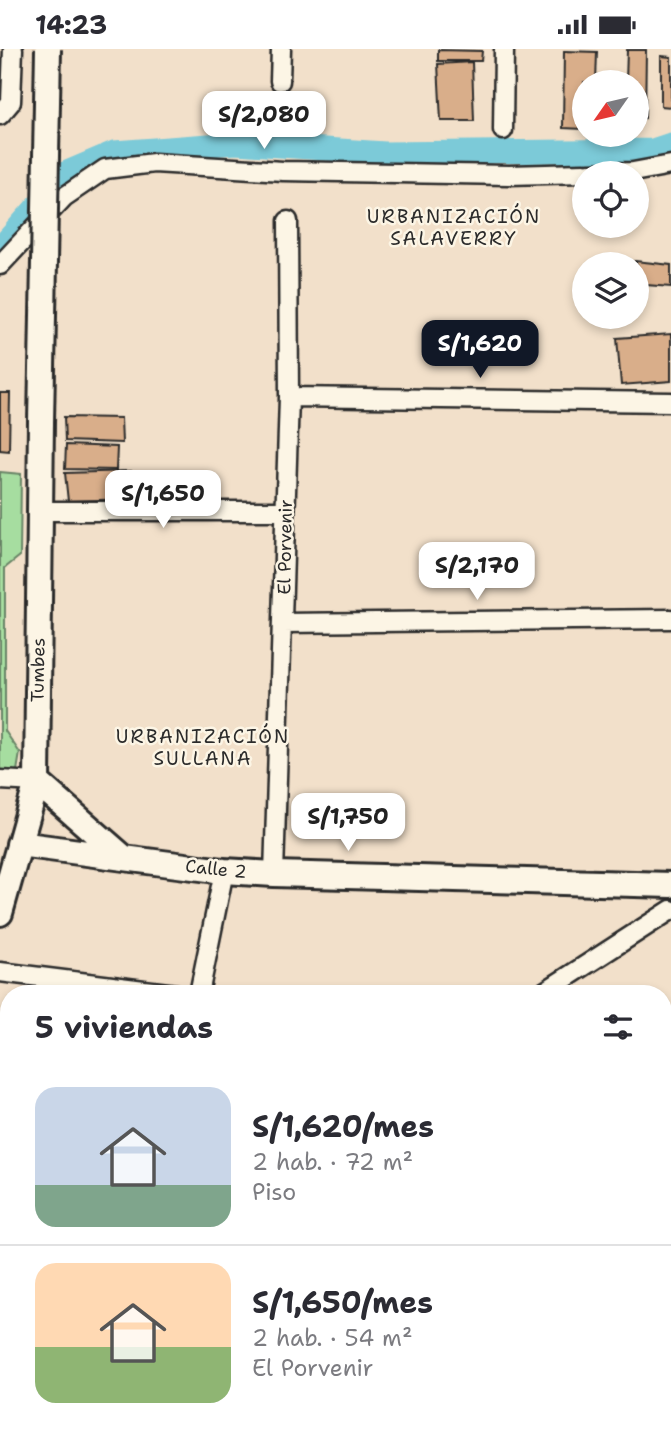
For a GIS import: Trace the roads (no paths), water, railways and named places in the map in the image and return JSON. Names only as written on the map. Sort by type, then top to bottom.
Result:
[{"type":"street","points":[[4,107],[13,49]]},
{"type":"street","name":"Tumbes","points":[[0,912],[37,782],[48,49]]},
{"type":"street","points":[[280,81],[281,49]]},
{"type":"street","points":[[503,130],[504,49]]},
{"type":"street","points":[[0,265],[64,197],[105,169],[154,163],[283,171],[509,176],[572,174]]},
{"type":"street","points":[[649,169],[671,165]]},
{"type":"street","name":"El Porvenir","points":[[274,874],[289,397],[288,221]]},
{"type":"street","points":[[289,397],[671,401]]},
{"type":"street","points":[[41,511],[285,510]]},
{"type":"street","points":[[283,623],[671,619]]},
{"type":"street","points":[[0,780],[37,782],[124,858]]},
{"type":"street","name":"Calle 2","points":[[19,844],[224,871],[671,885]]},
{"type":"street","points":[[201,985],[224,871]]},
{"type":"street","points":[[555,985],[671,910]]},
{"type":"street","points":[[0,972],[104,985]]},
{"type":"waterway","points":[[0,248],[67,172],[114,152],[236,143],[385,153],[653,150],[671,144]]},
{"type":"district","name":"URBANIZACIÓN SALAVERRY","points":[[454,227]]},
{"type":"district","name":"URBANIZACIÓN SULLANA","points":[[203,747]]}]
